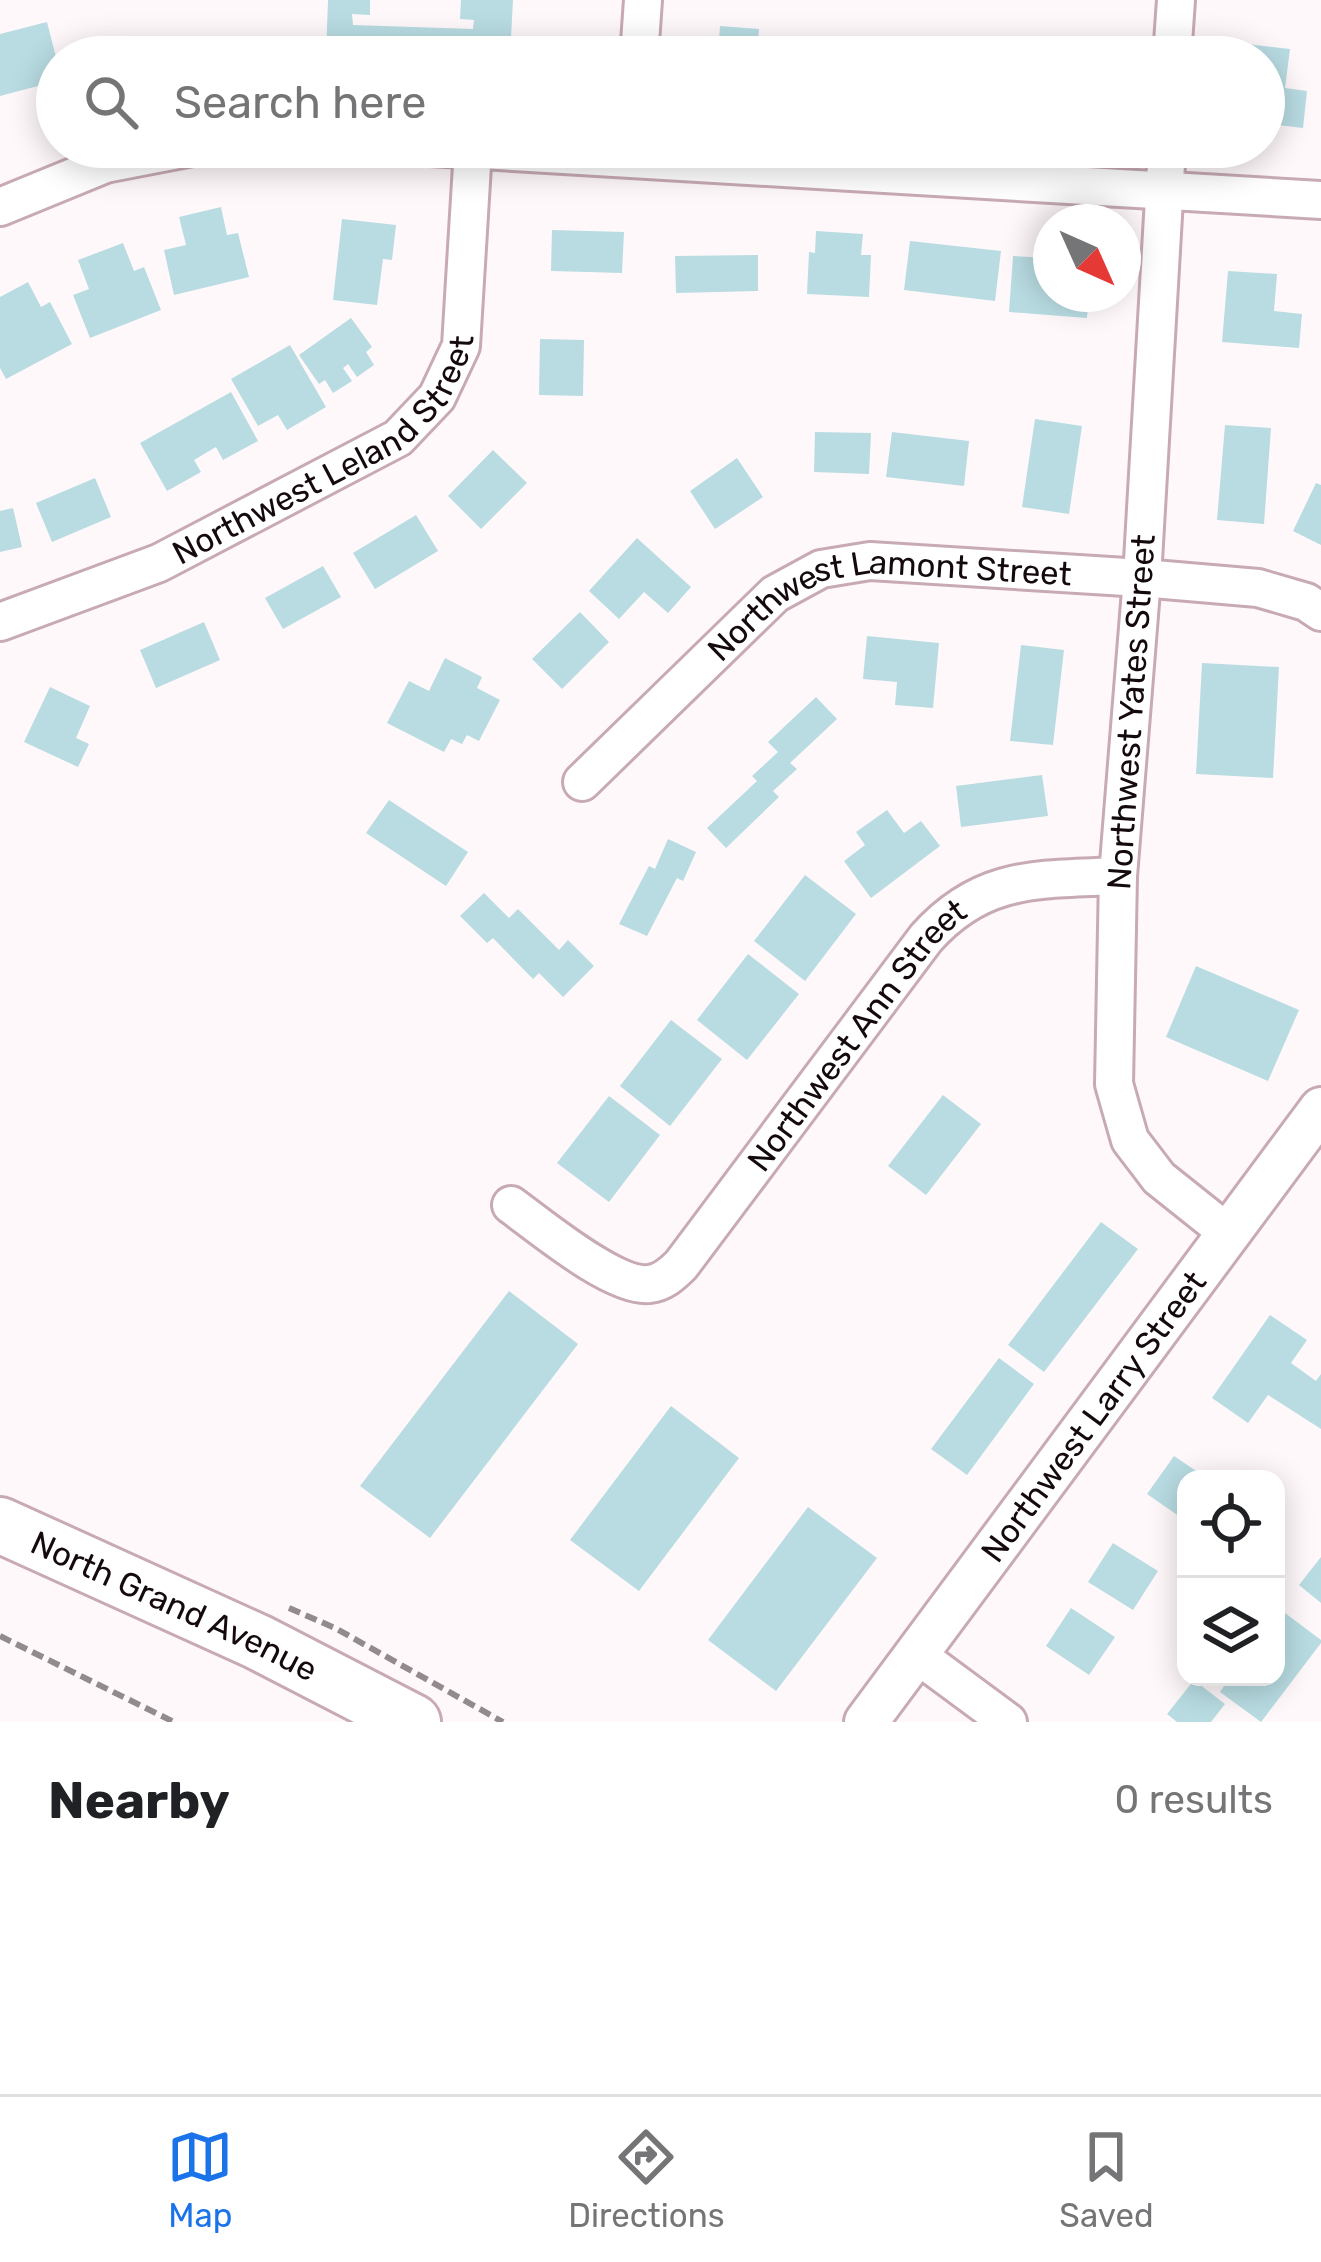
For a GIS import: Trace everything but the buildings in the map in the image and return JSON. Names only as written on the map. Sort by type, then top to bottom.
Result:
[{"type":"main road","name":"North Grand Avenue","points":[[0,1526],[258,1642],[413,1722]]},
{"type":"street","points":[[640,36],[643,0]]},
{"type":"street","points":[[1173,36],[1175,0]]},
{"type":"street","points":[[0,208],[95,168]]},
{"type":"street","name":"Northwest Leland Street","points":[[0,622],[159,563],[398,438],[437,397],[461,346],[472,168]]},
{"type":"street","points":[[842,168],[1321,200]]},
{"type":"street","name":"Northwest Yates Street","points":[[1166,168],[1142,578],[1118,876],[1114,1084],[1130,1140],[1159,1178],[1228,1233]]},
{"type":"street","name":"Northwest Lamont Street","points":[[583,782],[776,594],[821,569],[870,561],[1142,578],[1258,588],[1306,602],[1321,612]]},
{"type":"street","name":"Northwest Ann Street","points":[[511,1205],[610,1274],[650,1284],[669,1277],[944,918],[992,889],[1019,881],[1118,876]]},
{"type":"street","name":"Northwest Larry Street","points":[[866,1722],[1321,1109]]},
{"type":"street","points":[[916,1654],[1008,1722]]},
{"type":"path","points":[[0,1636],[174,1722]]}]
